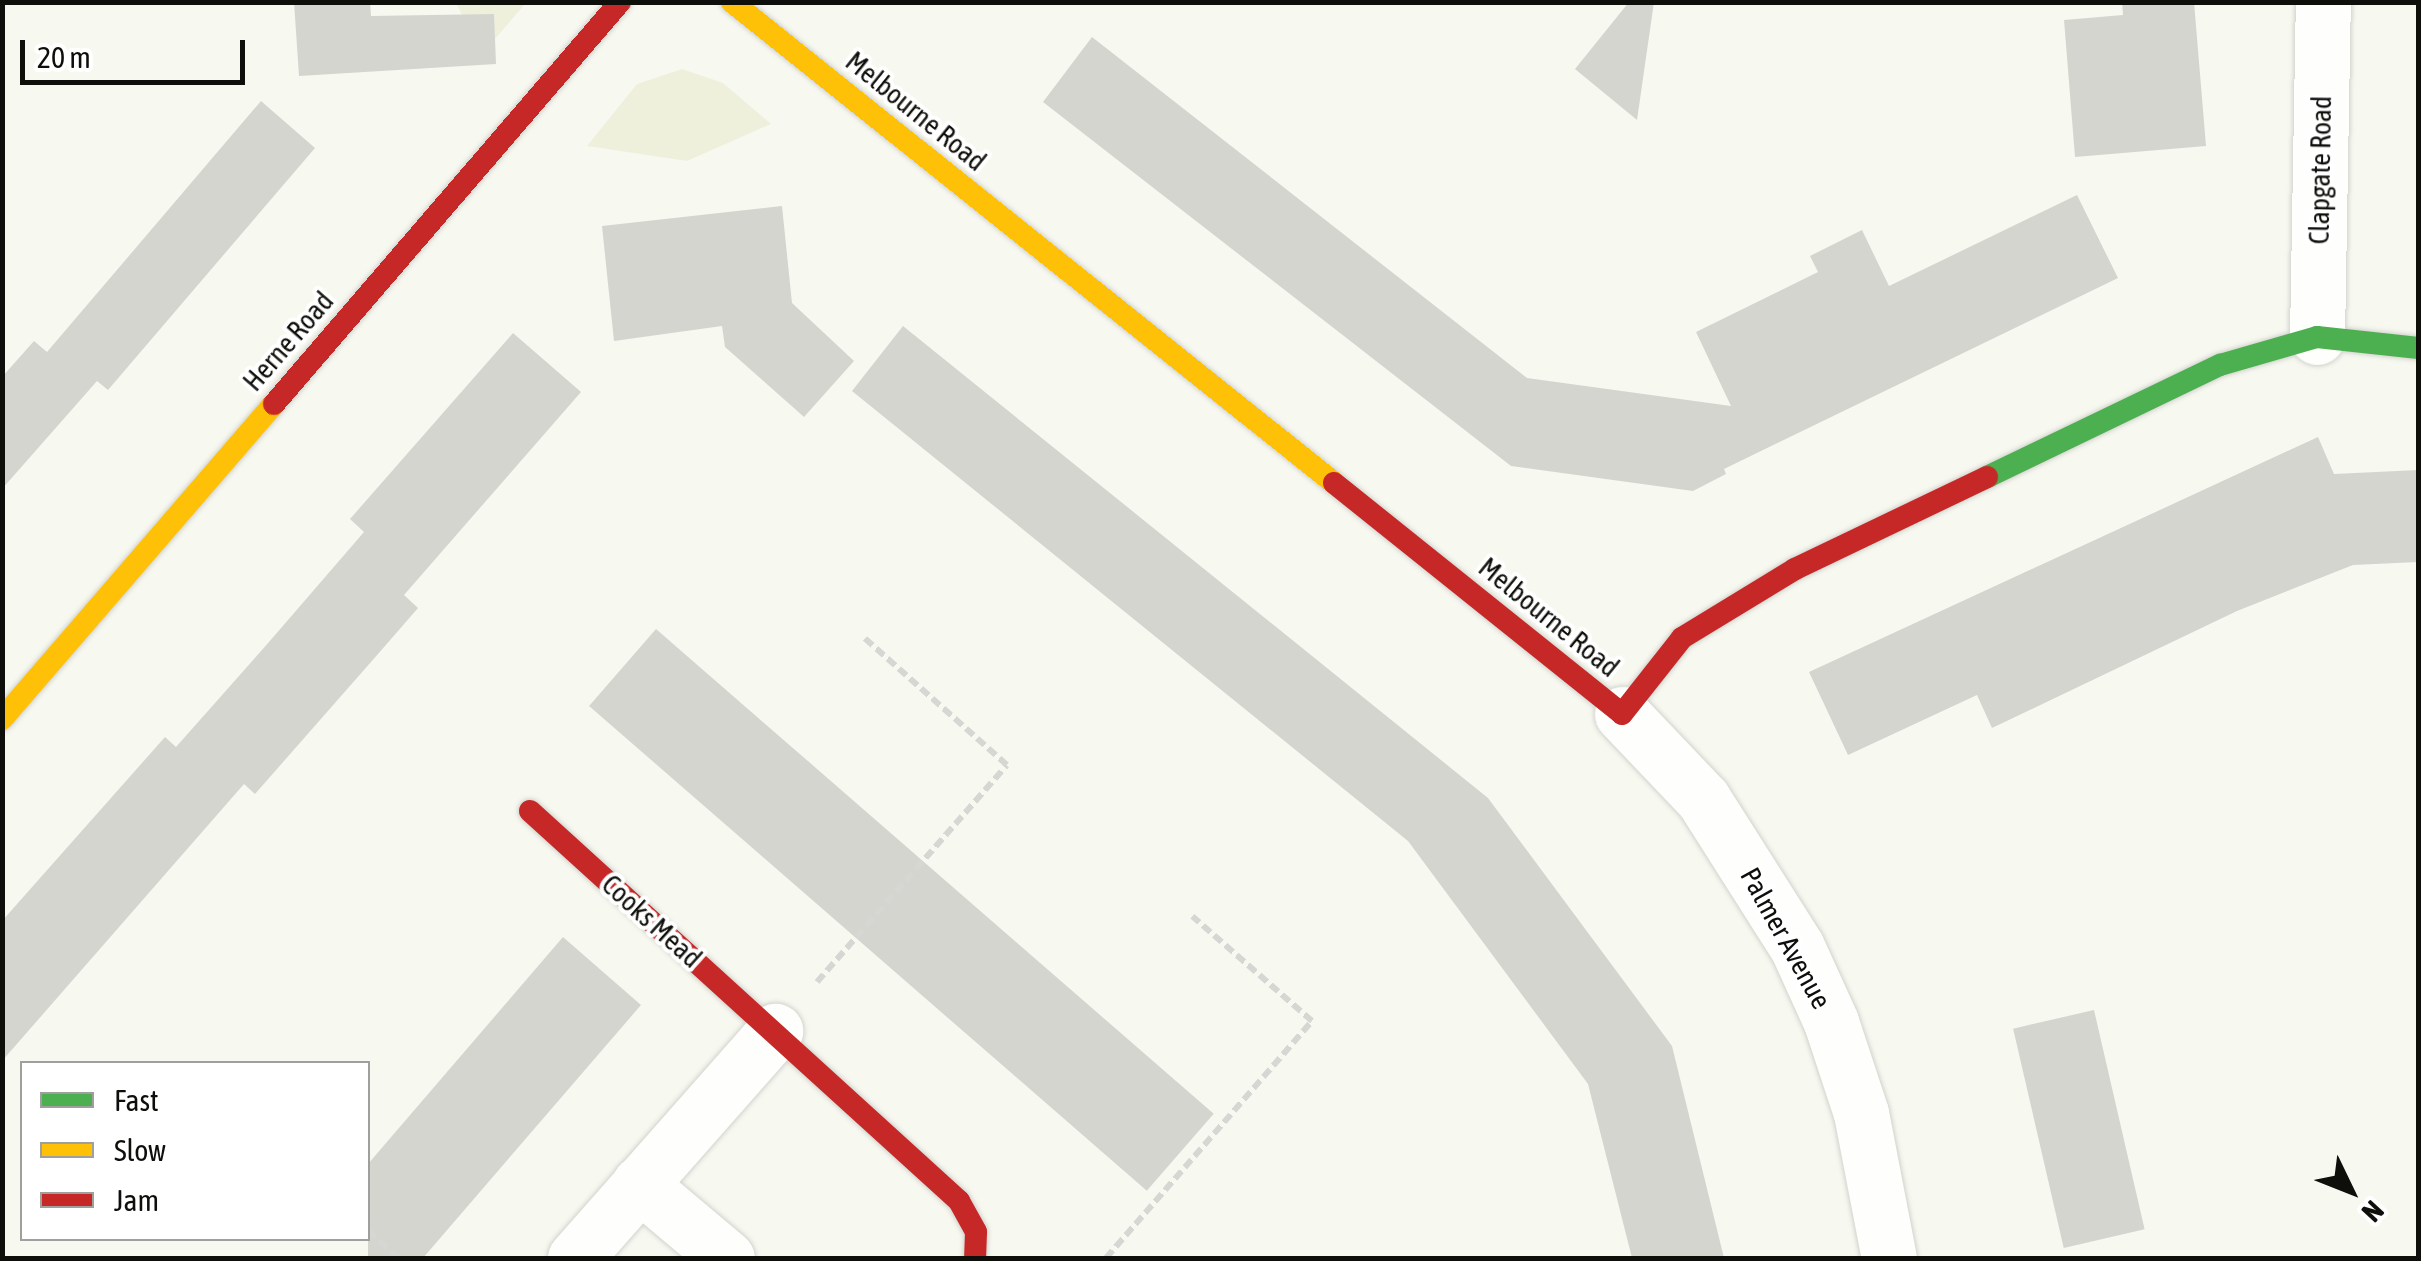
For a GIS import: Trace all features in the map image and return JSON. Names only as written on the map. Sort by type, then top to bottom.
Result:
[{"type":"street","name":"Herne Road","points":[[2,718],[620,2]]},
{"type":"street","name":"Melbourne Road","points":[[732,2],[1622,714],[1682,638],[1795,570],[2220,365],[2317,337],[2418,348]]},
{"type":"street","name":"Clapgate Road","points":[[2317,337],[2323,2]]},
{"type":"street","name":"Palmer Avenue","points":[[1622,714],[1703,798],[1796,946],[1831,1022],[1861,1112],[1888,1258]]},
{"type":"street","name":"Cooks Mead","points":[[530,811],[959,1201],[976,1232],[975,1258]]},
{"type":"street","points":[[575,1258],[774,1031]]},
{"type":"street","points":[[639,1184],[727,1258]]},
{"type":"path","points":[[774,1031],[1007,765],[860,635]]},
{"type":"path","points":[[1106,1258],[1312,1021],[1192,916]]},
{"type":"path","points":[[370,1234],[399,1258]]},
{"type":"green space","points":[[456,3],[526,3],[482,54]]},
{"type":"green space","points":[[682,69],[723,83],[771,124],[687,161],[587,146],[637,84]]},
{"type":"building","points":[[294,2],[370,2],[371,16],[494,14],[496,64],[299,76]]},
{"type":"building","points":[[1629,2],[1654,2],[1637,120],[1575,69]]},
{"type":"building","points":[[2122,2],[2194,2],[2206,146],[2075,157],[2064,20],[2123,15]]},
{"type":"building","points":[[1092,37],[1527,378],[1731,406],[1696,332],[1818,272],[1810,256],[1862,230],[1889,286],[2077,195],[2118,278],[1724,469],[1726,474],[1693,491],[1511,466],[1043,102]]},
{"type":"building","points":[[261,101],[315,148],[108,390],[97,381],[2,489],[2,377],[34,341],[47,352]]},
{"type":"building","points":[[782,206],[792,303],[854,361],[804,417],[725,347],[722,326],[614,341],[602,226]]},
{"type":"building","points":[[903,326],[1488,798],[1672,1046],[1724,1258],[1632,1258],[1588,1084],[1408,841],[852,391]]},
{"type":"building","points":[[513,333],[581,392],[404,595],[418,608],[255,794],[244,784],[2,1061],[2,921],[165,737],[176,747],[269,642],[364,532],[350,519]]},
{"type":"building","points":[[2318,437],[2334,474],[2418,470],[2418,562],[2353,565],[2237,611],[1992,728],[1977,695],[1848,755],[1809,672]]},
{"type":"building","points":[[656,629],[1214,1114],[1147,1191],[589,706]]},
{"type":"building","points":[[563,937],[641,1005],[423,1258],[368,1258],[370,1162]]},
{"type":"building","points":[[2094,1010],[2145,1229],[2064,1248],[2013,1029]]},
{"type":"traffic: fast","points":[[1987,477],[2220,365],[2317,337],[2418,348]]},
{"type":"traffic: slow","points":[[732,2],[1334,483]]},
{"type":"traffic: slow","points":[[2,719],[274,404]]},
{"type":"traffic: jam","points":[[274,404],[620,2]]},
{"type":"traffic: jam","points":[[1334,483],[1622,714],[1682,638],[1795,569],[1987,477]]},
{"type":"traffic: jam","points":[[530,811],[959,1201],[976,1232],[975,1258]]}]
